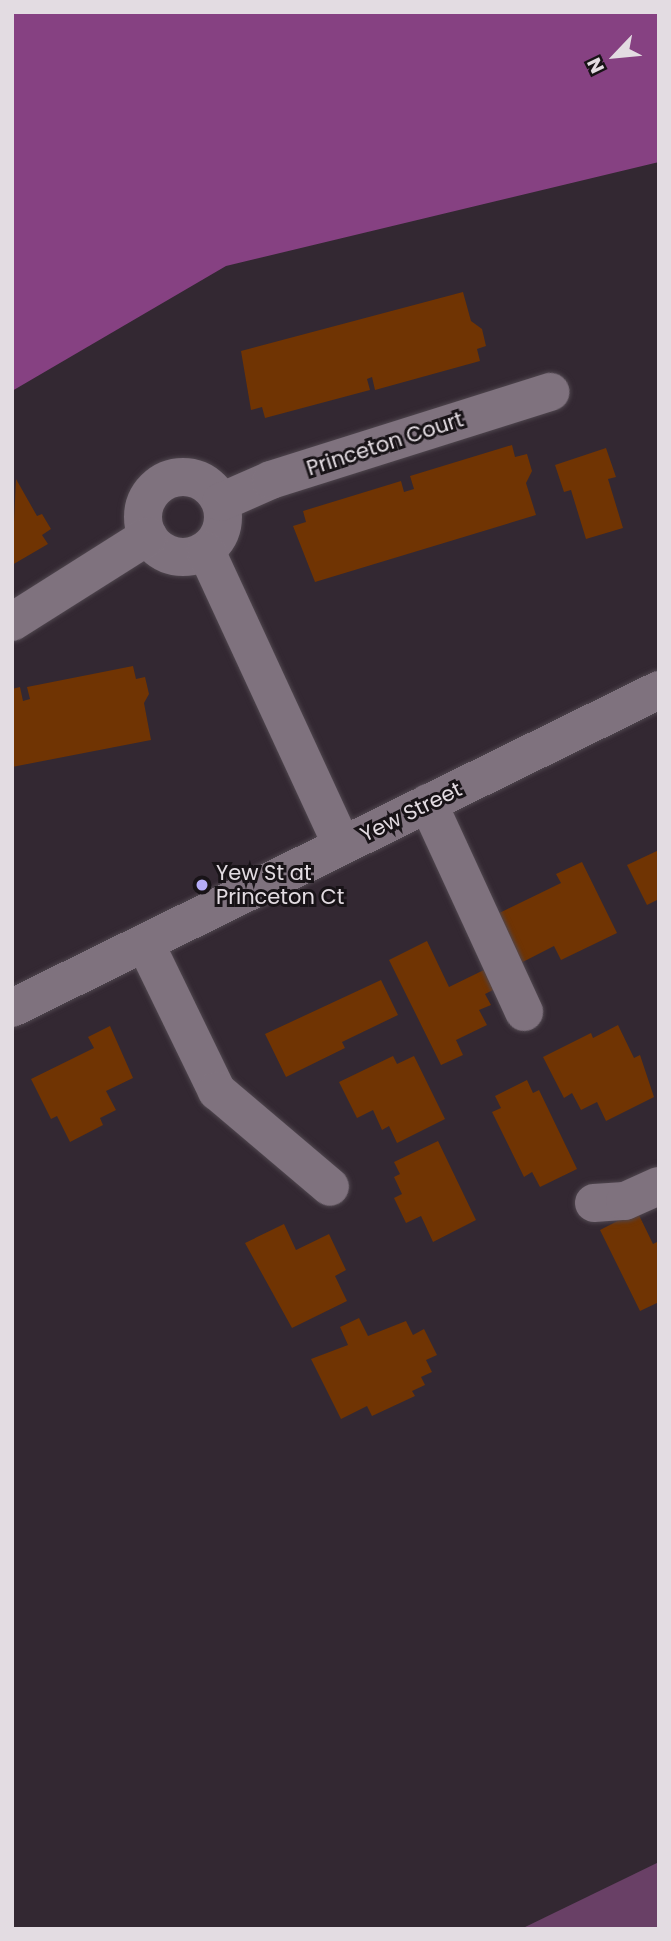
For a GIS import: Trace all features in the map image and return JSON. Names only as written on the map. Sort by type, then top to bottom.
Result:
[{"type":"street","name":"Princeton Court","points":[[221,502],[271,480],[550,392]]},
{"type":"street","points":[[175,477],[202,482],[221,502],[224,520],[218,537],[206,551],[190,557],[174,556],[159,549],[148,536],[143,518],[146,500],[158,485],[175,477]]},
{"type":"street","points":[[12,622],[148,536]]},
{"type":"street","points":[[206,551],[342,845]]},
{"type":"street","name":"Yew Street","points":[[12,1008],[659,690]]},
{"type":"street","points":[[428,803],[524,1012]]},
{"type":"street","points":[[145,943],[217,1091],[330,1187]]},
{"type":"street","points":[[594,1203],[625,1201],[659,1186]]},
{"type":"shaded area","points":[[12,12],[659,12],[659,162],[226,266],[12,391]]},
{"type":"shaded area","points":[[659,1862],[659,1929],[521,1929]]},
{"type":"building","points":[[463,292],[471,321],[482,329],[486,346],[477,349],[480,361],[375,390],[372,377],[367,379],[370,390],[265,418],[262,407],[251,410],[241,351]]},
{"type":"building","points":[[512,445],[515,457],[527,454],[532,471],[526,483],[536,515],[315,582],[293,526],[306,522],[303,511],[401,481],[404,492],[414,489],[410,476]]},
{"type":"building","points":[[606,448],[616,477],[608,479],[623,528],[586,539],[571,490],[564,492],[555,465]]},
{"type":"building","points":[[16,479],[37,516],[42,514],[51,529],[42,535],[48,544],[12,565]]},
{"type":"building","points":[[133,666],[136,679],[145,677],[149,694],[144,703],[151,740],[12,767],[12,689],[20,687],[23,701],[30,699],[27,687]]},
{"type":"building","points":[[659,850],[659,899],[647,905],[627,865]]},
{"type":"building","points":[[582,862],[617,933],[561,960],[554,946],[511,968],[487,919],[561,883],[556,874]]},
{"type":"building","points":[[427,941],[449,987],[488,968],[497,988],[485,994],[491,1005],[479,1010],[487,1025],[456,1040],[463,1055],[441,1065],[389,960]]},
{"type":"building","points":[[381,980],[398,1015],[342,1042],[345,1048],[286,1077],[265,1034]]},
{"type":"building","points":[[618,1025],[634,1058],[640,1055],[654,1097],[606,1121],[597,1102],[581,1110],[572,1093],[564,1098],[543,1057],[591,1033],[593,1038]]},
{"type":"building","points":[[110,1026],[133,1078],[106,1091],[116,1110],[100,1118],[103,1125],[70,1142],[57,1116],[51,1119],[31,1079],[94,1048],[88,1037]]},
{"type":"building","points":[[393,1056],[397,1064],[414,1056],[445,1119],[397,1143],[389,1126],[382,1130],[373,1110],[357,1118],[339,1082]]},
{"type":"building","points":[[527,1080],[533,1093],[539,1090],[577,1169],[540,1187],[532,1172],[524,1177],[492,1112],[501,1108],[495,1096]]},
{"type":"building","points":[[438,1141],[476,1220],[433,1242],[421,1216],[406,1223],[394,1198],[402,1194],[394,1177],[400,1174],[394,1162]]},
{"type":"building","points":[[637,1211],[653,1244],[659,1241],[659,1302],[640,1311],[600,1230]]},
{"type":"building","points":[[284,1224],[296,1250],[329,1234],[346,1270],[335,1276],[347,1301],[292,1328],[245,1243]]},
{"type":"building","points":[[359,1318],[368,1336],[406,1321],[413,1335],[424,1329],[437,1355],[426,1360],[432,1372],[421,1377],[425,1385],[412,1391],[415,1396],[372,1416],[367,1406],[341,1419],[311,1359],[348,1345],[340,1327]]},
{"type":"place","name":"Yew St at Princeton Ct","points":[[202,885]]}]
